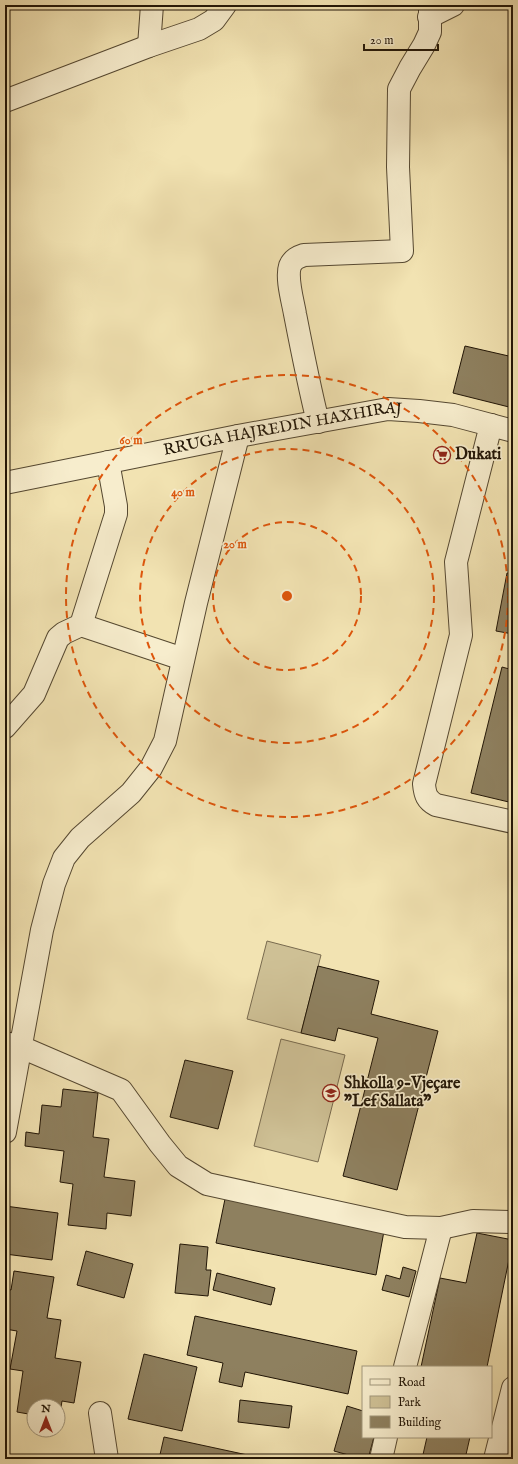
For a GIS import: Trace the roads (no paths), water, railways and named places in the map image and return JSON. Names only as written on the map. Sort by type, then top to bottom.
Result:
[{"type":"street","points":[[149,46],[152,5]]},
{"type":"street","points":[[5,101],[149,46],[199,29],[214,20],[225,5]]},
{"type":"street","points":[[318,422],[292,297],[289,273],[291,265],[296,258],[304,255],[402,251],[398,166],[399,89],[430,32],[429,11],[453,5]]},
{"type":"street","name":"RRUGA HAJREDIN HAXHIRAJ","points":[[5,483],[238,436],[388,409],[453,415],[513,431]]},
{"type":"street","points":[[491,425],[456,562],[460,635],[424,784],[428,801],[436,805],[513,822]]},
{"type":"street","points":[[5,1132],[13,1045],[54,884],[64,858],[80,838],[131,793],[151,768],[165,741],[238,436]]},
{"type":"street","points":[[81,625],[116,514],[116,506],[108,462]]},
{"type":"street","points":[[5,727],[34,694],[58,638],[64,633],[81,625],[184,659]]},
{"type":"street","points":[[13,1045],[121,1090],[178,1166],[207,1184],[405,1227],[441,1228],[473,1221],[513,1222]]},
{"type":"street","points":[[405,1366],[441,1228]]},
{"type":"street","points":[[495,1459],[513,1388]]},
{"type":"street","points":[[100,1413],[107,1459]]},
{"type":"street","points":[[380,1459],[386,1438]]},
{"type":"place","name":"Dukati","points":[[442,455]]},
{"type":"place","name":"Shkolla 9-Vjeçare \"Lef Sallata\"","points":[[331,1093]]}]
